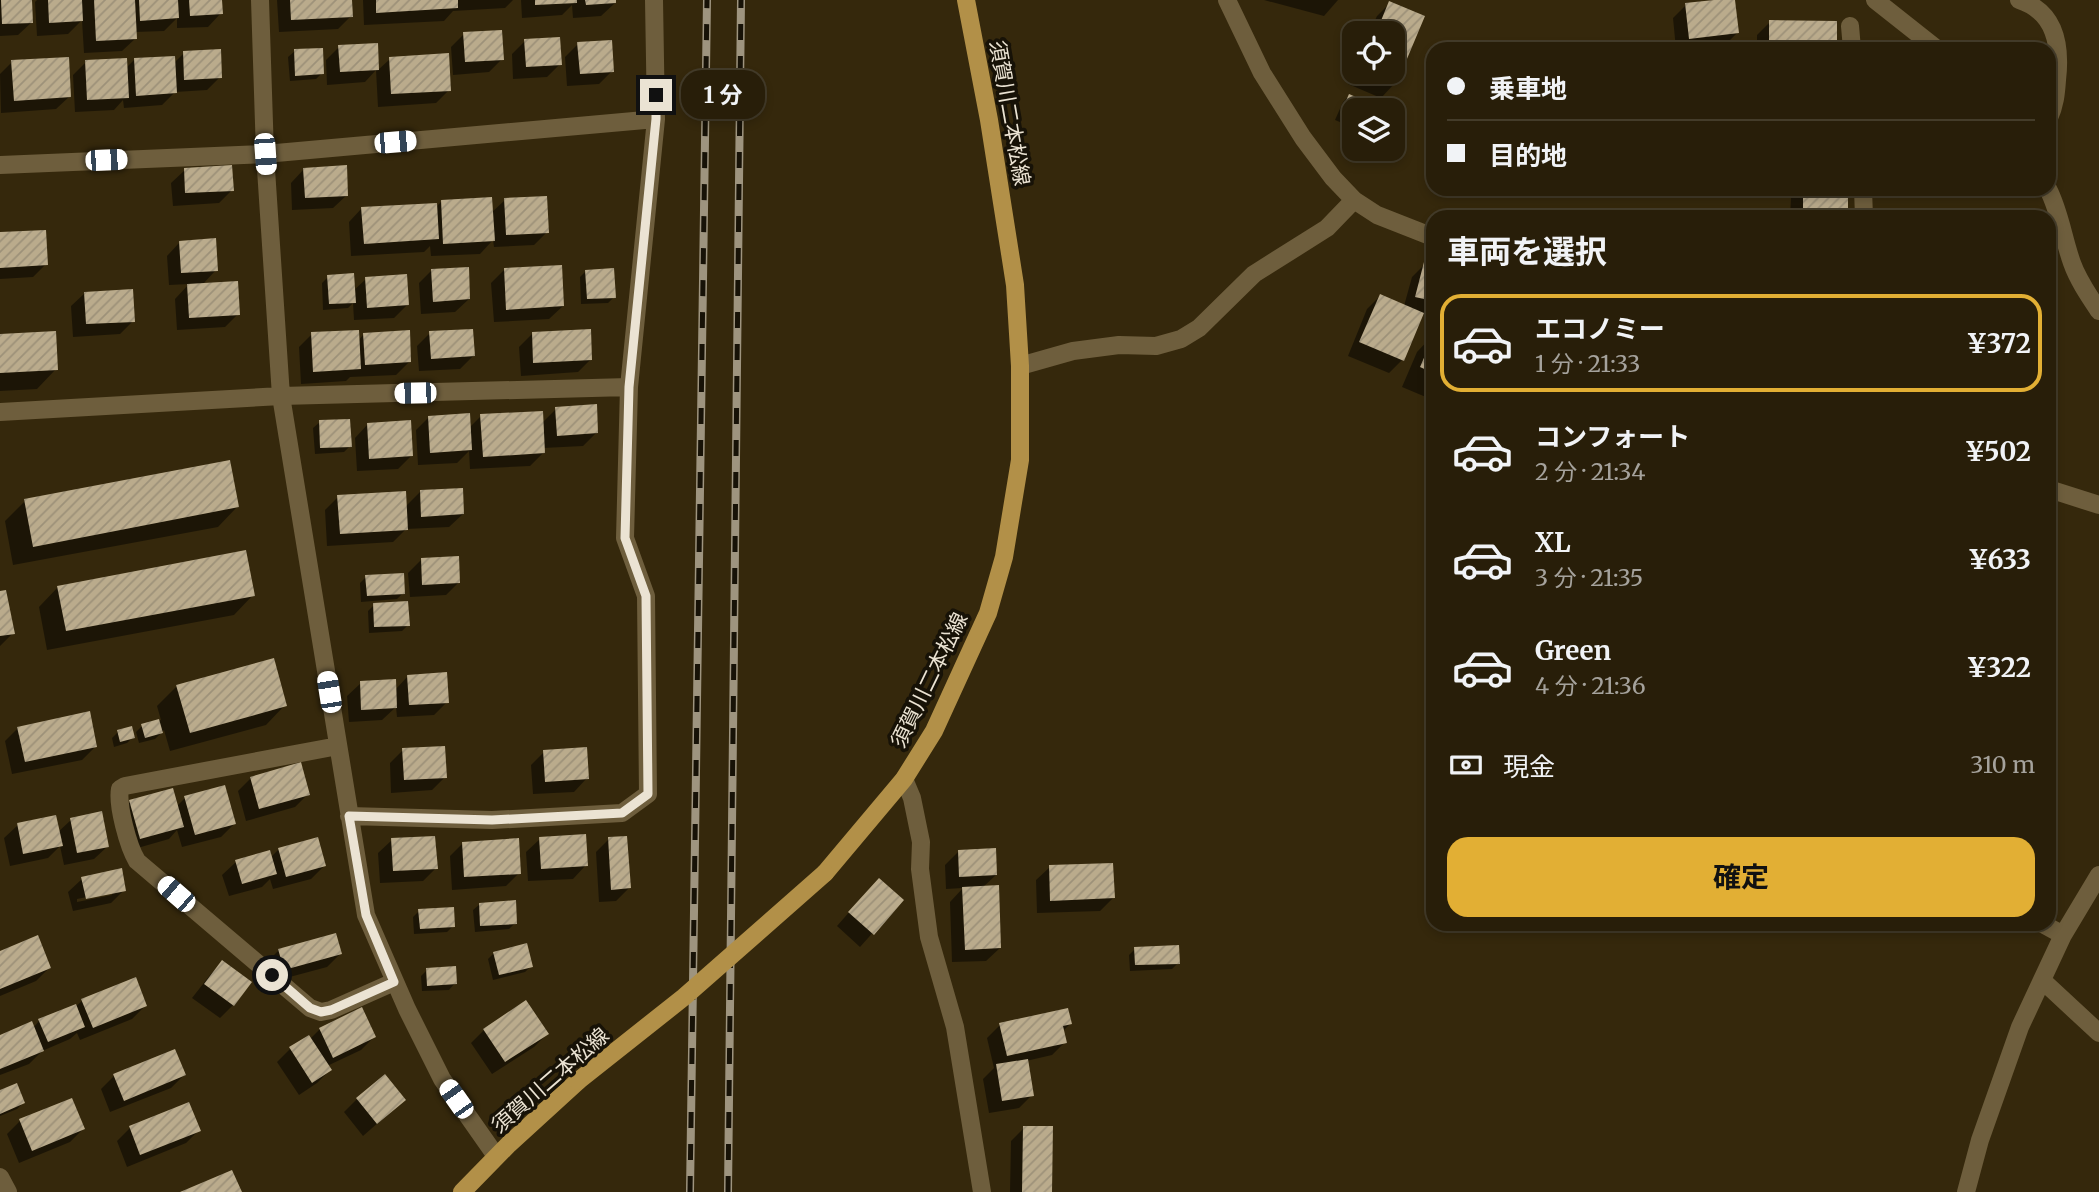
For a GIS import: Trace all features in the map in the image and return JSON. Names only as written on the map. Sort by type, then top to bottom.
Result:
[{"type":"main road","name":"須賀川二本松線","points":[[462,1192],[578,1081],[684,998],[825,873],[904,779],[934,731],[988,613],[1004,557],[1020,460],[1020,366],[1016,285],[966,0]]},
{"type":"street","points":[[260,0],[265,154],[281,396],[366,915],[394,982],[442,1079],[496,1157]]},
{"type":"street","points":[[349,816],[492,820],[622,813],[648,794],[646,596],[625,538],[629,387],[656,119],[654,0]]},
{"type":"street","points":[[1227,0],[1262,73],[1303,138],[1333,178],[1354,200],[1377,215],[1426,234]]},
{"type":"street","points":[[1875,0],[1928,42]]},
{"type":"street","points":[[2019,0],[2036,7],[2045,16],[2059,44],[2056,93]]},
{"type":"street","points":[[1850,26],[1851,42]]},
{"type":"street","points":[[0,164],[265,154],[656,119]]},
{"type":"street","points":[[2051,196],[2073,264],[2087,294],[2099,311]]},
{"type":"street","points":[[1020,366],[1073,351],[1119,345],[1156,346],[1181,339],[1199,328],[1254,274],[1327,228],[1354,200]]},
{"type":"street","points":[[0,412],[281,396],[629,387]]},
{"type":"street","points":[[2056,491],[2099,505]]},
{"type":"street","points":[[338,746],[125,786],[120,789],[119,796],[127,839],[137,861],[310,1008],[321,1012],[331,1010],[394,982]]},
{"type":"street","points":[[904,779],[912,798],[921,842],[920,869],[929,937],[955,1027],[982,1192]]},
{"type":"street","points":[[1966,1192],[1980,1140],[2020,1027],[2063,935],[2099,875]]},
{"type":"street","points":[[2056,931],[2063,935]]},
{"type":"street","points":[[2043,981],[2099,1033]]},
{"type":"street","points":[[0,1177],[8,1192]]},
{"type":"building","points":[[1,0],[32,0],[33,23],[2,24]]},
{"type":"building","points":[[48,0],[82,0],[83,21],[49,23]]},
{"type":"building","points":[[94,0],[135,0],[137,39],[96,41]]},
{"type":"building","points":[[139,0],[178,0],[179,18],[140,21]]},
{"type":"building","points":[[189,0],[222,0],[223,14],[190,16]]},
{"type":"building","points":[[290,0],[352,0],[353,17],[291,20]]},
{"type":"building","points":[[376,0],[458,0],[458,8],[376,13]]},
{"type":"building","points":[[535,0],[577,0],[577,3],[535,5]]},
{"type":"building","points":[[585,0],[616,0],[616,3],[586,5]]},
{"type":"building","points":[[1735,0],[1739,33],[1689,39],[1685,3]]},
{"type":"building","points":[[1389,1],[1425,16],[1405,64],[1405,21],[1381,21]]},
{"type":"building","points":[[1769,20],[1837,21],[1837,42],[1769,42]]},
{"type":"building","points":[[502,30],[504,60],[465,62],[463,32]]},
{"type":"building","points":[[560,37],[562,65],[526,67],[524,39]]},
{"type":"building","points":[[612,40],[614,72],[580,74],[577,42]]},
{"type":"building","points":[[378,43],[379,70],[340,72],[338,45]]},
{"type":"building","points":[[323,48],[324,74],[295,76],[294,49]]},
{"type":"building","points":[[221,49],[222,78],[184,80],[183,51]]},
{"type":"building","points":[[449,53],[451,91],[391,94],[389,57]]},
{"type":"building","points":[[175,56],[177,93],[136,96],[134,58]]},
{"type":"building","points":[[69,57],[71,97],[14,101],[11,60]]},
{"type":"building","points":[[127,58],[129,98],[87,100],[85,60]]},
{"type":"building","points":[[232,165],[234,191],[185,193],[184,168]]},
{"type":"building","points":[[347,165],[348,196],[305,198],[303,168]]},
{"type":"building","points":[[547,196],[549,233],[506,235],[504,198]]},
{"type":"building","points":[[1803,196],[1848,196],[1848,210],[1803,210]]},
{"type":"building","points":[[492,197],[495,241],[443,244],[441,200]]},
{"type":"building","points":[[437,203],[439,239],[364,244],[361,207]]},
{"type":"building","points":[[46,230],[48,265],[0,268],[0,232]]},
{"type":"building","points":[[216,238],[218,271],[181,273],[179,241]]},
{"type":"building","points":[[1424,262],[1426,262],[1426,299],[1415,297]]},
{"type":"building","points":[[562,265],[564,306],[506,310],[504,268]]},
{"type":"building","points":[[469,267],[470,299],[433,302],[431,269]]},
{"type":"building","points":[[614,268],[616,298],[587,299],[585,270]]},
{"type":"building","points":[[354,273],[356,303],[329,304],[327,275]]},
{"type":"building","points":[[407,274],[409,305],[367,308],[365,277]]},
{"type":"building","points":[[238,281],[240,315],[189,318],[187,284]]},
{"type":"building","points":[[133,289],[135,322],[86,324],[84,292]]},
{"type":"building","points":[[1380,294],[1424,313],[1404,361],[1359,342]]},
{"type":"building","points":[[473,329],[475,356],[431,359],[429,331]]},
{"type":"building","points":[[591,329],[592,360],[533,363],[532,332]]},
{"type":"building","points":[[359,330],[361,369],[313,372],[311,332]]},
{"type":"building","points":[[410,330],[411,362],[365,365],[363,333]]},
{"type":"building","points":[[56,331],[58,370],[0,373],[0,334]]},
{"type":"building","points":[[1426,353],[1426,370],[1420,367]]},
{"type":"building","points":[[597,404],[598,433],[557,436],[555,407]]},
{"type":"building","points":[[543,411],[545,453],[483,457],[480,414]]},
{"type":"building","points":[[470,413],[472,450],[430,453],[428,416]]},
{"type":"building","points":[[350,419],[352,447],[320,448],[319,420]]},
{"type":"building","points":[[411,420],[413,456],[369,459],[367,423]]},
{"type":"building","points":[[230,460],[239,507],[33,547],[24,499]]},
{"type":"building","points":[[463,488],[464,514],[421,517],[420,490]]},
{"type":"building","points":[[406,491],[408,530],[340,534],[337,495]]},
{"type":"building","points":[[246,550],[255,596],[66,631],[57,586]]},
{"type":"building","points":[[459,556],[460,583],[422,585],[421,558]]},
{"type":"building","points":[[404,573],[405,594],[367,596],[365,575]]},
{"type":"building","points":[[6,590],[15,634],[0,636],[0,591]]},
{"type":"building","points":[[408,601],[410,626],[374,627],[373,603]]},
{"type":"building","points":[[274,658],[287,706],[190,733],[176,685]]},
{"type":"building","points":[[447,672],[449,703],[409,705],[407,675]]},
{"type":"building","points":[[396,679],[397,708],[361,710],[360,681]]},
{"type":"building","points":[[90,711],[97,747],[25,762],[17,727]]},
{"type":"building","points":[[159,719],[163,733],[145,738],[141,724]]},
{"type":"building","points":[[132,726],[135,738],[120,742],[117,730]]},
{"type":"building","points":[[445,746],[447,778],[404,780],[402,748]]},
{"type":"building","points":[[587,747],[589,779],[545,782],[543,750]]},
{"type":"building","points":[[301,762],[310,795],[259,809],[250,777]]},
{"type":"building","points":[[225,785],[236,824],[195,835],[184,796]]},
{"type":"building","points":[[173,788],[184,827],[140,839],[129,800]]},
{"type":"building","points":[[102,811],[109,847],[77,853],[70,818]]},
{"type":"building","points":[[56,815],[63,846],[23,854],[17,823]]},
{"type":"building","points":[[586,834],[588,866],[541,869],[539,837]]},
{"type":"building","points":[[435,836],[438,869],[393,871],[391,838]]},
{"type":"building","points":[[627,836],[631,888],[611,890],[608,837]]},
{"type":"building","points":[[318,837],[326,866],[286,877],[278,848]]},
{"type":"building","points":[[519,838],[521,874],[464,877],[462,842]]},
{"type":"building","points":[[996,848],[997,875],[959,877],[958,850]]},
{"type":"building","points":[[270,850],[277,874],[242,884],[235,860]]},
{"type":"building","points":[[1113,863],[1115,898],[1050,901],[1049,865]]},
{"type":"building","points":[[122,868],[126,891],[86,899],[81,877]]},
{"type":"building","points":[[879,878],[904,900],[874,935],[848,912]]},
{"type":"building","points":[[999,885],[1001,948],[965,950],[962,887]]},
{"type":"building","points":[[516,900],[517,924],[480,926],[479,903]]},
{"type":"building","points":[[454,907],[455,927],[420,929],[418,909]]},
{"type":"building","points":[[336,933],[342,954],[284,970],[278,949]]},
{"type":"building","points":[[38,935],[51,968],[0,989],[0,951]]},
{"type":"building","points":[[527,943],[533,967],[499,975],[493,952]]},
{"type":"building","points":[[1179,945],[1180,964],[1135,965],[1134,947]]},
{"type":"building","points":[[222,960],[252,982],[234,1006],[204,984]]},
{"type":"building","points":[[456,966],[457,984],[427,986],[426,968]]},
{"type":"building","points":[[136,977],[147,1006],[93,1028],[81,999]]},
{"type":"building","points":[[526,1000],[549,1034],[505,1062],[483,1029]]},
{"type":"building","points":[[76,1004],[85,1027],[48,1042],[38,1019]]},
{"type":"building","points":[[362,1007],[376,1037],[333,1058],[319,1028]]},
{"type":"building","points":[[1068,1008],[1072,1024],[1063,1026],[1067,1043],[1007,1056],[999,1023]]},
{"type":"building","points":[[32,1021],[44,1051],[0,1069],[0,1035]]},
{"type":"building","points":[[309,1035],[332,1070],[312,1083],[289,1047]]},
{"type":"building","points":[[175,1049],[186,1075],[124,1101],[113,1074]]},
{"type":"building","points":[[1028,1059],[1034,1096],[1002,1101],[996,1064]]},
{"type":"building","points":[[385,1074],[406,1100],[377,1124],[356,1098]]},
{"type":"building","points":[[17,1083],[25,1103],[0,1114],[0,1090]]},
{"type":"building","points":[[72,1098],[85,1129],[32,1151],[19,1119]]},
{"type":"building","points":[[189,1102],[201,1131],[140,1155],[129,1126]]},
{"type":"building","points":[[1023,1126],[1053,1126],[1052,1192],[1022,1192]]},
{"type":"building","points":[[232,1170],[242,1192],[180,1192]]},
{"type":"railway","points":[[690,1192],[707,0]]},
{"type":"railway","points":[[728,1192],[741,0]]},
{"type":"route","points":[[272,975],[310,1008],[321,1012],[394,982],[366,915],[349,816],[492,820],[622,813],[648,794],[646,596],[625,538],[629,387],[656,119],[656,95]]}]
